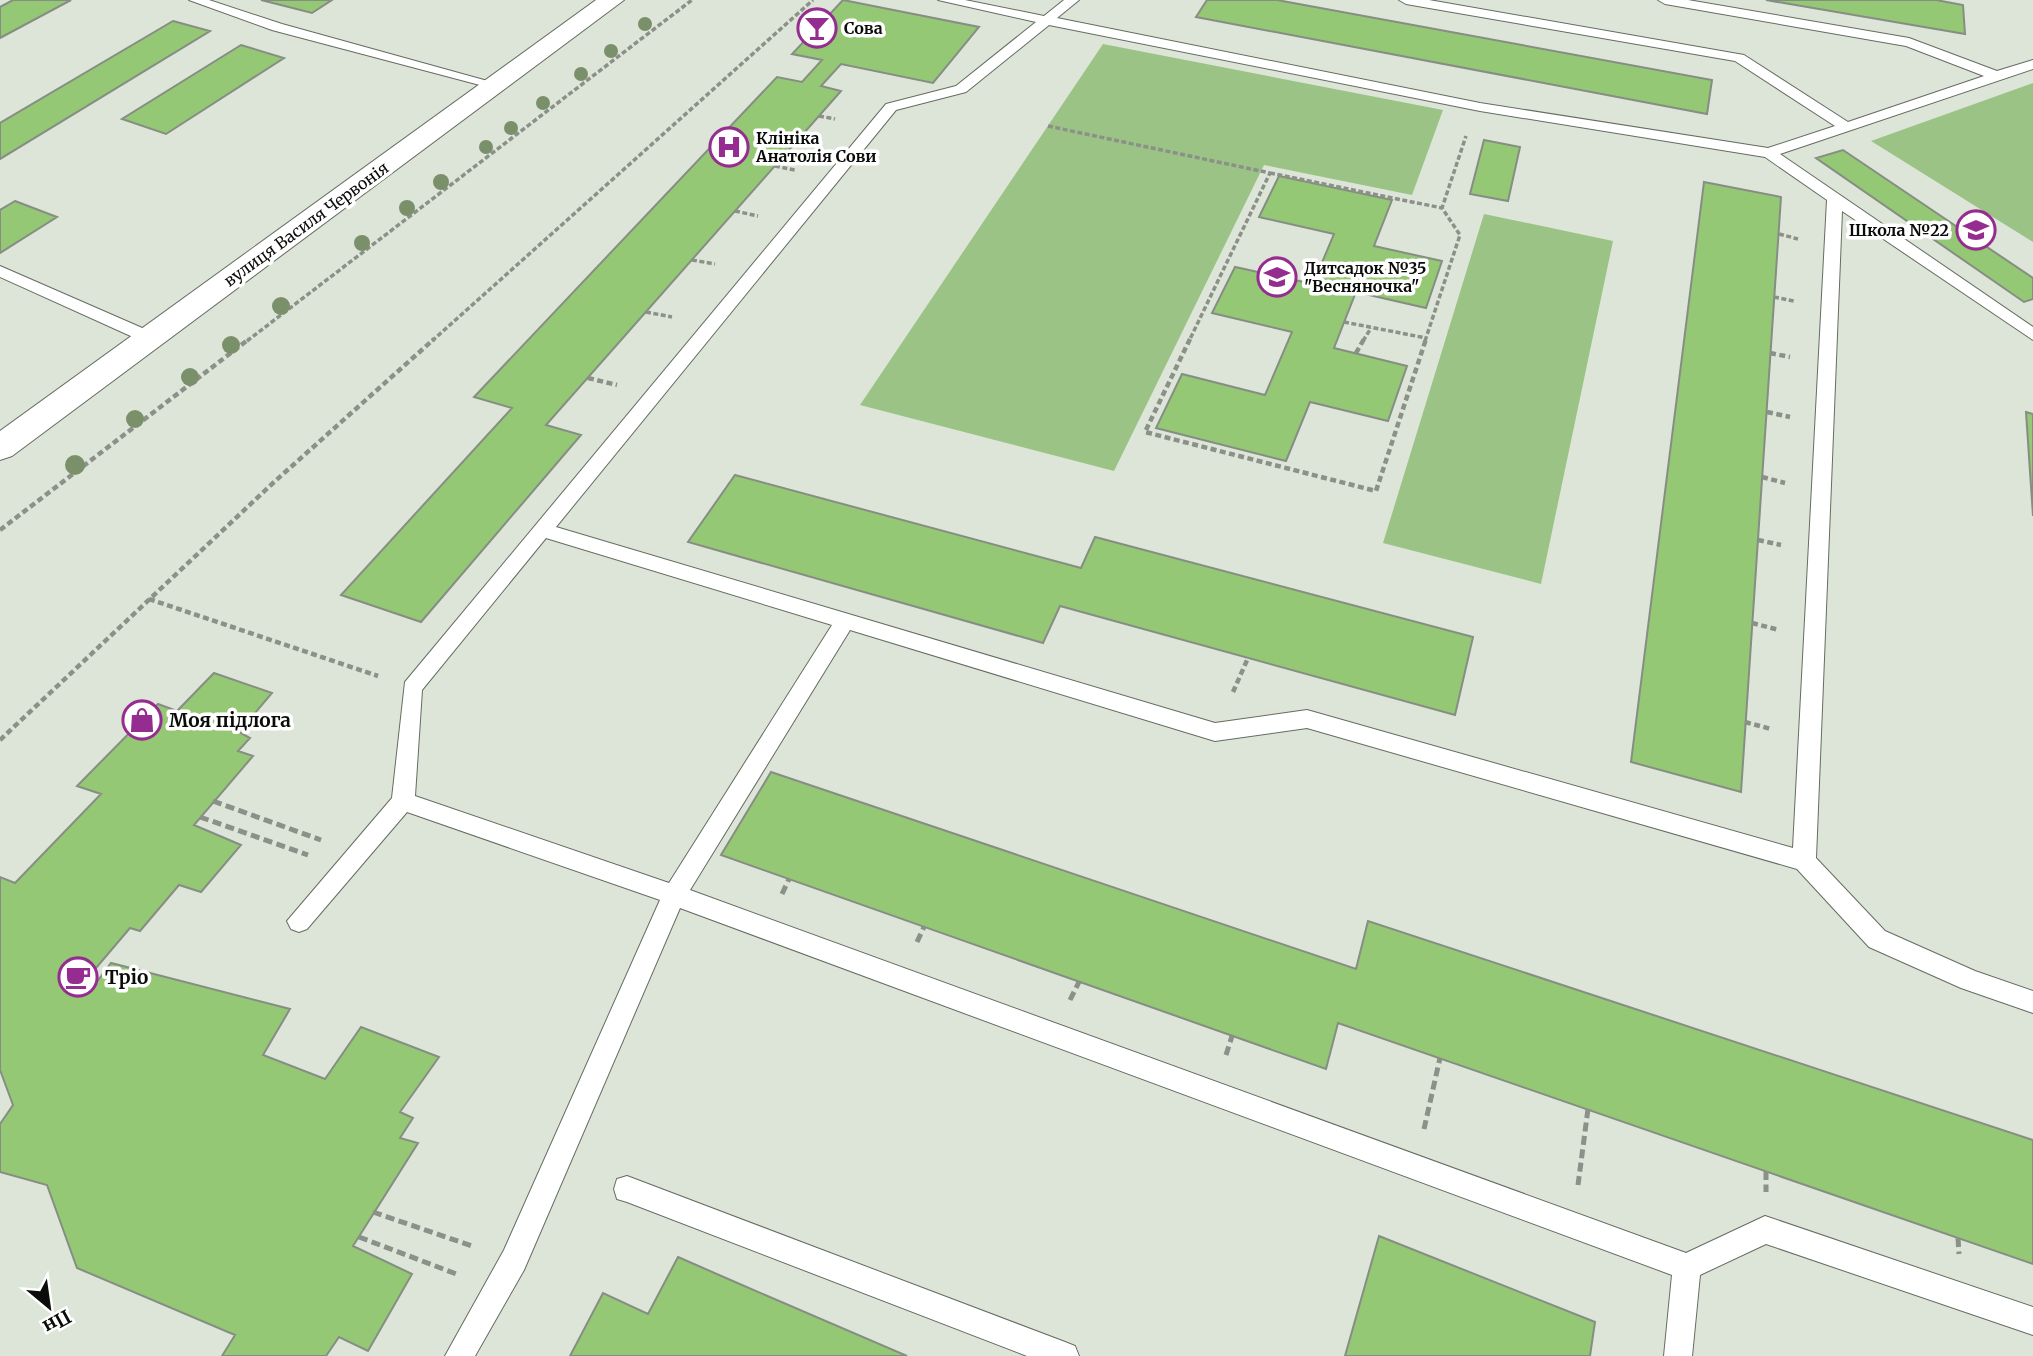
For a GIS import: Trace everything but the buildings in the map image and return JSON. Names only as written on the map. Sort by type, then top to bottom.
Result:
[{"type":"main road","name":"вулиця Василя Червонія","points":[[0,448],[612,0]]},
{"type":"lane","points":[[196,0],[277,27],[495,85]]},
{"type":"lane","points":[[945,0],[1480,107],[1769,153],[2033,335]]},
{"type":"lane","points":[[299,921],[403,801],[412,688],[891,107],[961,89],[1072,0]]},
{"type":"lane","points":[[1406,0],[1739,58],[1846,127]]},
{"type":"lane","points":[[1665,0],[1909,42],[1996,76]]},
{"type":"lane","points":[[1769,153],[2033,64]]},
{"type":"lane","points":[[1804,861],[1835,199]]},
{"type":"lane","points":[[0,271],[150,338]]},
{"type":"lane","points":[[542,530],[1215,732],[1307,719],[1804,861],[1877,939],[1970,980],[2033,1002]]},
{"type":"lane","points":[[459,1356],[514,1260],[674,895],[845,621]]},
{"type":"lane","points":[[403,801],[674,895],[1687,1267],[1765,1230],[2033,1321]]},
{"type":"lane","points":[[627,1189],[1065,1356]]},
{"type":"lane","points":[[1678,1356],[1687,1267]]},
{"type":"path","points":[[0,530],[692,0]]},
{"type":"path","points":[[0,740],[273,483],[813,0]]},
{"type":"path","points":[[1443,208],[1473,115],[1480,107]]},
{"type":"path","points":[[1048,126],[1270,173]]},
{"type":"path","points":[[1272,170],[1443,208],[1460,235],[1376,491],[1145,432],[1272,170]]},
{"type":"path","points":[[1345,322],[1426,338]]},
{"type":"path","points":[[1356,354],[1371,328]]},
{"type":"path","points":[[149,599],[412,688]]},
{"type":"path","points":[[213,801],[351,860]]},
{"type":"path","points":[[200,817],[351,860]]},
{"type":"path","points":[[1415,1167],[1440,1058]]},
{"type":"path","points":[[1573,1226],[1588,1110]]},
{"type":"path","points":[[373,1212],[514,1260]]},
{"type":"path","points":[[359,1237],[498,1290]]},
{"type":"green space","points":[[1103,44],[1443,110],[1412,195],[1264,165],[1114,471],[860,405]]},
{"type":"green space","points":[[2033,83],[2033,242],[1871,141]]},
{"type":"green space","points":[[1484,214],[1613,241],[1541,584],[1383,543]]},
{"type":"place","name":"Сова","points":[[817,28]]},
{"type":"place","name":"Клініка Анатолія Сови","points":[[729,147]]},
{"type":"place","name":"Школа №22","points":[[1976,230]]},
{"type":"place","name":"Дитсадок №35 \"Весняночка\"","points":[[1277,277]]},
{"type":"place","name":"Моя підлога","points":[[142,720]]},
{"type":"place","name":"Тріо","points":[[78,977]]}]
